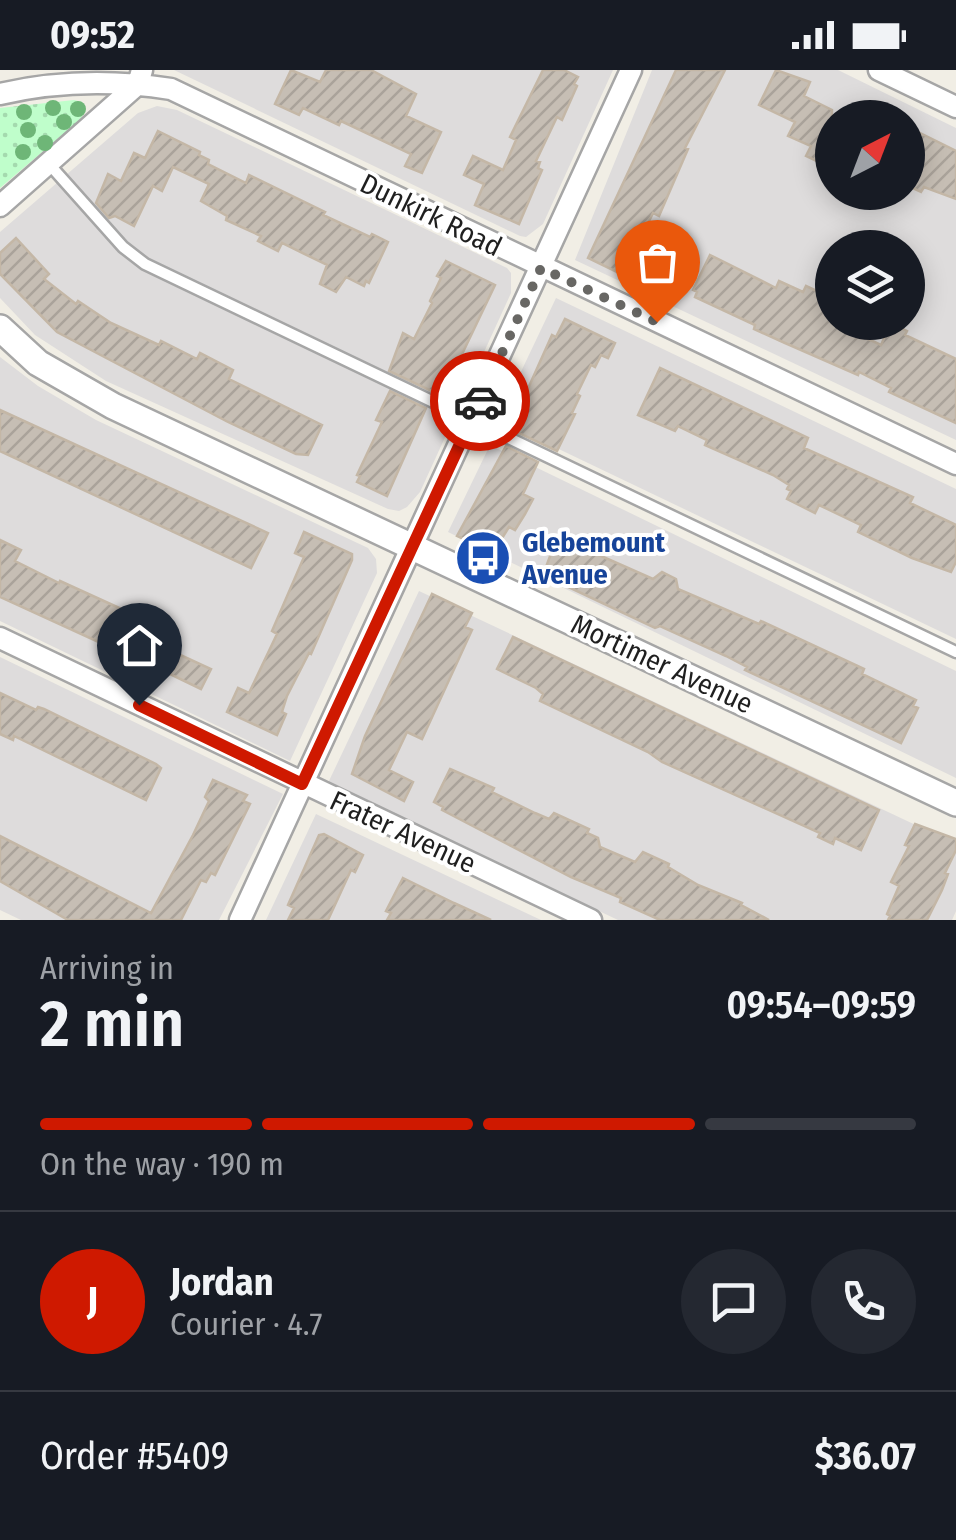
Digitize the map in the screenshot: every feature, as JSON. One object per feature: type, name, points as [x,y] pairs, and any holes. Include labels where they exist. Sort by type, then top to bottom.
[{"type":"street","points":[[240,920],[631,70]]},
{"type":"street","points":[[879,70],[956,108]]},
{"type":"street","points":[[0,206],[140,77]]},
{"type":"street","name":"Dunkirk Road","points":[[0,94],[140,77],[171,88],[956,464]]},
{"type":"street","name":"Mortimer Avenue","points":[[0,328],[38,363],[113,406],[956,804]]},
{"type":"street","name":"Frater Avenue","points":[[0,638],[590,920]]},
{"type":"lane","points":[[49,164],[122,247],[145,264],[956,652]]},
{"type":"shaded area","points":[[174,70],[613,70],[543,224],[526,237]]},
{"type":"shaded area","points":[[652,70],[838,70],[899,100],[815,100],[815,210],[925,210],[925,113],[956,128],[956,440],[575,260]]},
{"type":"shaded area","points":[[157,106],[177,110],[511,273],[511,293],[420,492],[407,507],[399,511],[388,509],[106,381],[35,335],[0,298],[0,232],[138,113]]},
{"type":"shaded area","points":[[556,298],[956,489],[956,639],[498,420]]},
{"type":"shaded area","points":[[0,357],[38,386],[96,420],[368,548],[376,559],[377,573],[290,761],[0,621]]},
{"type":"shaded area","points":[[490,445],[956,671],[956,778],[448,532]]},
{"type":"shaded area","points":[[419,591],[956,844],[956,911],[952,920],[618,920],[328,783]]},
{"type":"shaded area","points":[[0,657],[283,794],[219,920],[21,920],[0,910]]},
{"type":"shaded area","points":[[316,814],[541,920],[266,920]]},
{"type":"green space","points":[[74,100],[85,107],[81,119],[0,188],[0,108]]},
{"type":"building","points":[[291,70],[320,82],[326,70],[371,70],[416,94],[406,116],[441,132],[422,173],[405,166],[411,154],[341,121],[339,125],[303,108],[299,115],[275,104]]},
{"type":"building","points":[[543,70],[564,70],[578,77],[574,84],[577,86],[562,120],[557,117],[536,161],[542,170],[519,224],[475,205],[484,184],[464,175],[473,156],[503,170],[516,140],[510,137]]},
{"type":"building","points":[[676,70],[725,70],[685,148],[688,149],[659,216],[653,213],[638,244],[645,247],[631,276],[588,258]]},
{"type":"building","points":[[776,70],[810,82],[804,96],[815,102],[815,160],[806,156],[811,146],[788,136],[795,122],[759,105]]},
{"type":"building","points":[[158,131],[200,152],[209,160],[208,164],[246,183],[249,175],[325,212],[323,215],[388,242],[369,283],[366,281],[364,286],[346,277],[336,292],[320,284],[327,265],[282,243],[278,251],[258,241],[261,236],[226,220],[227,216],[201,201],[209,184],[173,167],[162,191],[153,186],[134,226],[115,216],[109,218],[96,203],[108,174],[121,181],[134,153],[145,158]]},
{"type":"building","points":[[925,136],[956,151],[956,199],[925,187]]},
{"type":"building","points":[[16,238],[49,274],[44,279],[76,304],[78,301],[111,323],[159,345],[161,341],[197,359],[200,353],[233,370],[229,379],[322,425],[308,455],[296,454],[228,422],[57,332],[0,274],[0,253]]},
{"type":"building","points":[[710,255],[776,288],[779,281],[803,292],[806,286],[815,290],[815,340],[870,340],[881,345],[883,340],[916,340],[956,359],[956,423],[889,392],[891,388],[859,372],[858,375],[754,329],[755,325],[695,297],[697,292],[693,290]]},
{"type":"building","points":[[446,261],[495,285],[442,396],[389,371],[403,333],[414,339]]},
{"type":"building","points":[[565,319],[615,343],[608,358],[601,355],[595,367],[591,365],[577,394],[580,396],[572,413],[575,414],[557,451],[510,429],[552,335],[556,337]]},
{"type":"building","points":[[660,368],[808,438],[804,448],[913,497],[910,503],[956,525],[956,562],[951,572],[858,532],[861,525],[819,505],[815,513],[787,499],[789,485],[705,445],[707,440],[678,426],[675,431],[638,415]]},
{"type":"building","points":[[390,391],[426,408],[387,496],[357,482],[357,475],[382,422],[376,420]]},
{"type":"building","points":[[0,410],[268,533],[251,568],[0,451]]},
{"type":"building","points":[[506,446],[538,462],[523,494],[533,499],[515,530],[509,527],[493,553],[457,536]]},
{"type":"building","points":[[304,532],[352,554],[352,560],[311,654],[287,696],[282,712],[286,714],[277,735],[227,712],[238,688],[249,693],[277,634],[272,631],[304,557],[295,553]]},
{"type":"building","points":[[0,540],[21,550],[15,561],[59,583],[139,617],[143,607],[167,619],[149,656],[118,641],[114,649],[0,597]]},
{"type":"building","points":[[556,540],[565,540],[653,579],[662,572],[676,579],[678,589],[759,624],[761,621],[864,669],[862,674],[916,700],[913,706],[918,708],[901,743],[745,670],[747,667],[726,656],[660,626],[655,628],[543,575]]},
{"type":"building","points":[[432,594],[472,613],[465,627],[472,630],[422,739],[407,732],[389,770],[413,782],[404,801],[352,774],[365,736]]},
{"type":"building","points":[[513,637],[879,810],[861,850],[835,838],[833,844],[818,837],[820,833],[662,762],[540,701],[543,694],[536,688],[497,669]]},
{"type":"building","points":[[163,647],[211,669],[201,689],[153,666]]},
{"type":"building","points":[[0,693],[36,710],[44,709],[156,764],[161,768],[146,800],[14,736],[13,740],[0,734]]},
{"type":"building","points":[[450,769],[494,788],[492,792],[535,813],[549,819],[554,813],[589,829],[587,833],[598,838],[600,847],[635,862],[643,852],[669,864],[668,867],[698,885],[742,903],[769,920],[660,920],[620,902],[621,898],[571,877],[442,810],[434,802]]},
{"type":"building","points":[[213,780],[247,795],[243,801],[250,804],[215,875],[211,873],[206,882],[201,880],[181,920],[68,920],[0,881],[0,836],[151,913],[209,801],[205,797]]},
{"type":"building","points":[[915,824],[956,839],[956,850],[927,920],[888,920],[899,886],[891,882]]},
{"type":"building","points":[[319,835],[363,855],[355,872],[351,870],[328,920],[288,920],[294,908],[288,905]]},
{"type":"building","points":[[403,878],[491,920],[387,920],[391,913],[386,911]]},
{"type":"way so far","points":[[480,401],[541,268],[657,322]]},
{"type":"place","name":"Glebemount Avenue","points":[[483,558]]},
{"type":"route","points":[[139,705],[302,784],[480,401]]}]
